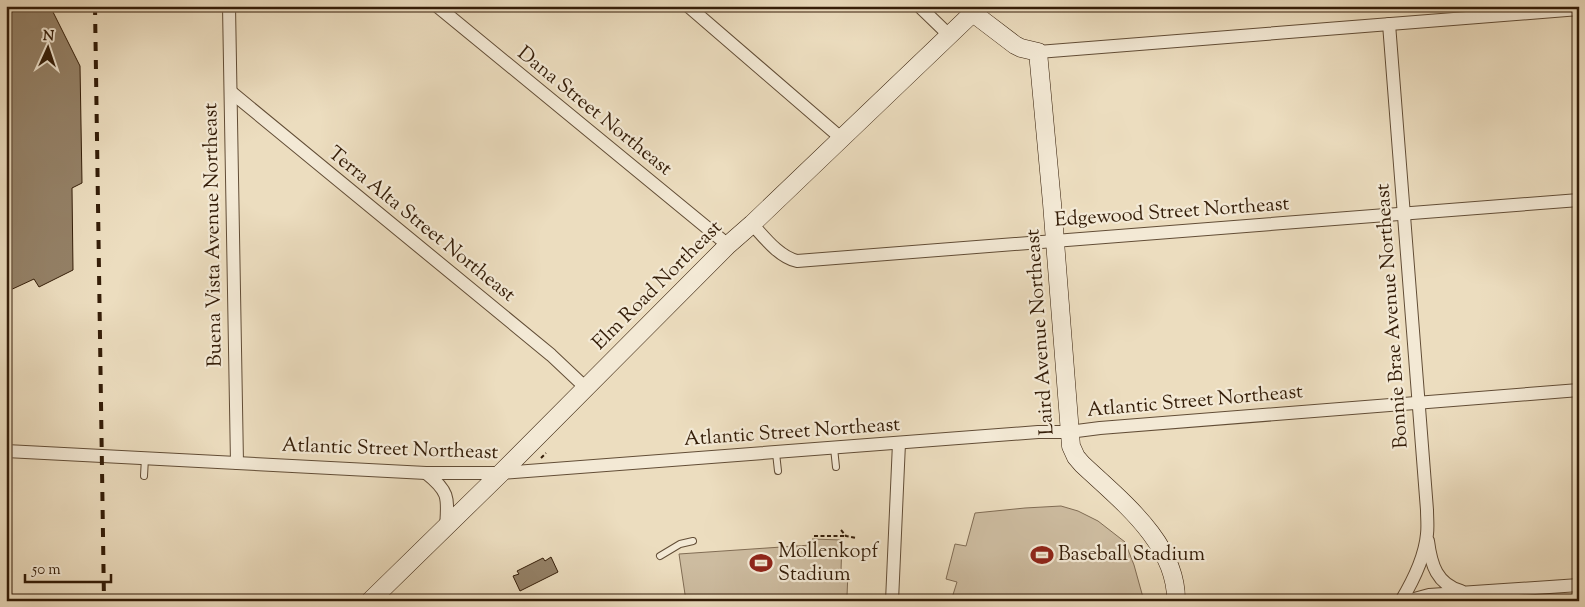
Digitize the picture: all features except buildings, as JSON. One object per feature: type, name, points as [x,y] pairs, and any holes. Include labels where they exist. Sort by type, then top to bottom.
[{"type":"main road","name":"Elm Road Northeast","points":[[370,601],[728,245],[976,10]]},
{"type":"main road","points":[[976,10],[1015,45],[1038,52]]},
{"type":"main road","name":"Laird Avenue Northeast","points":[[1038,52],[1071,446],[1076,456],[1128,507],[1162,549],[1174,576],[1176,601]]},
{"type":"street","name":"Buena Vista Avenue Northeast","points":[[229,6],[236,463]]},
{"type":"street","name":"Dana Street Northeast","points":[[437,6],[728,245]]},
{"type":"street","points":[[688,6],[841,138]]},
{"type":"street","points":[[919,6],[948,35]]},
{"type":"street","points":[[1038,52],[1579,9]]},
{"type":"street","name":"Bonnie Brae Avenue Northeast","points":[[1390,24],[1427,510],[1427,534],[1422,558],[1411,584],[1401,601]]},
{"type":"street","name":"Terra Alta Street Northeast","points":[[231,92],[551,355],[586,388]]},
{"type":"street","name":"Edgewood Street Northeast","points":[[752,224],[790,259],[797,260],[1579,200]]},
{"type":"street","name":"Atlantic Street Northeast","points":[[6,451],[426,473],[500,473],[1038,432],[1069,432],[1579,390]]},
{"type":"street","points":[[892,601],[899,443]]},
{"type":"street","points":[[426,473],[437,481],[445,491],[448,502],[446,527]]},
{"type":"street","points":[[1427,534],[1434,570],[1442,581],[1452,588],[1464,592]]},
{"type":"street","points":[[1407,601],[1429,595],[1464,592],[1544,594],[1579,585]]},
{"type":"lane","points":[[834,448],[836,466]]},
{"type":"lane","points":[[776,453],[778,471]]},
{"type":"lane","points":[[144,476],[145,458]]},
{"type":"lane","points":[[660,556],[680,544],[693,541]]},
{"type":"path","points":[[542,458],[546,453]]},
{"type":"path","points":[[841,530],[846,536]]},
{"type":"path","points":[[814,536],[846,536],[856,538]]},
{"type":"shaded area","name":"Baseball Stadium","points":[[1061,506],[1078,511],[1098,521],[1125,542],[1134,565],[1144,601],[951,601],[957,582],[946,579],[955,544],[966,546],[975,513]]},
{"type":"shaded area","name":"Mollenkopf Stadium","points":[[812,539],[842,540],[841,571],[848,572],[847,596],[859,597],[865,601],[686,601],[679,554],[811,545]]},
{"type":"railway","points":[[95,6],[104,601]]},
{"type":"place","name":"Baseball Stadium","points":[[1042,555]]},
{"type":"place","name":"Mollenkopf Stadium","points":[[761,563]]}]
